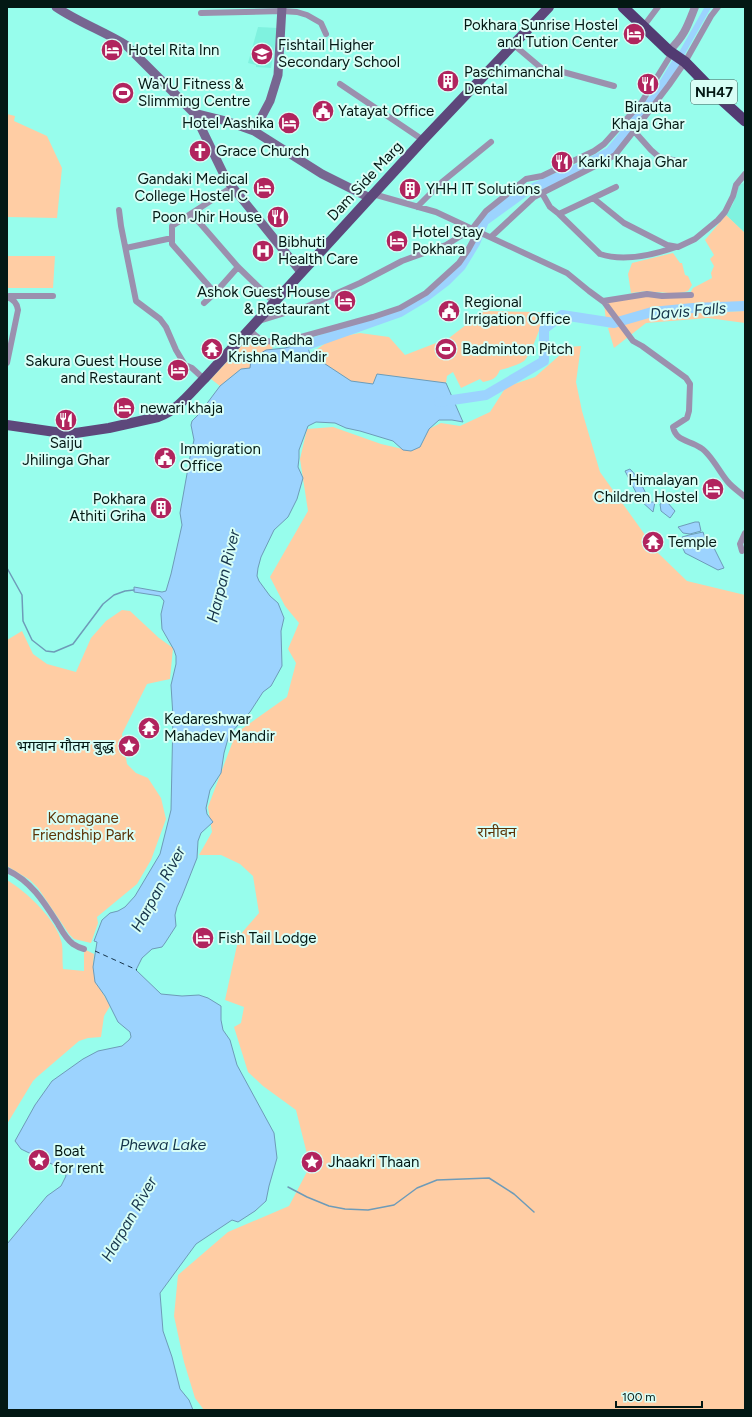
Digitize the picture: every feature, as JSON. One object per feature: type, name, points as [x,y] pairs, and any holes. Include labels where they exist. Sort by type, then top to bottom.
[{"type":"highway","name":"NH47","points":[[623,7],[671,53],[685,62],[745,121]]},
{"type":"main road","points":[[56,7],[80,22],[116,38],[126,45],[194,113],[222,171],[232,187],[301,272]]},
{"type":"main road","name":"Dam Side Marg","points":[[7,425],[69,434],[109,428],[158,417],[165,415],[176,407],[204,379],[423,140],[549,7]]},
{"type":"main road","points":[[254,132],[270,101],[278,75],[282,9]]},
{"type":"main road","points":[[194,113],[226,121],[254,132],[322,174],[372,196]]},
{"type":"street","points":[[643,27],[658,7]]},
{"type":"street","points":[[474,229],[474,239],[459,263],[426,293],[400,308],[283,342],[269,342],[257,339],[252,325],[308,306],[360,283],[402,261],[446,245],[474,229],[486,211],[526,179],[542,176],[594,151],[604,144],[641,103],[686,31],[695,7]]},
{"type":"street","points":[[491,237],[534,197],[614,155],[634,131],[685,62],[711,16],[718,7]]},
{"type":"street","points":[[201,13],[282,9],[306,15],[321,23],[326,34]]},
{"type":"street","points":[[514,45],[546,72],[562,72],[614,86]]},
{"type":"street","points":[[340,84],[423,140]]},
{"type":"street","points":[[634,131],[659,157],[677,161]]},
{"type":"street","points":[[417,207],[442,182],[491,142]]},
{"type":"street","points":[[542,192],[550,207],[600,254],[614,257],[648,255],[678,247],[695,239],[718,220],[725,212],[733,196],[736,185],[745,174]]},
{"type":"street","points":[[215,293],[172,244],[172,226],[232,187]]},
{"type":"street","points":[[559,214],[616,187]]},
{"type":"street","points":[[372,196],[436,212],[474,229],[567,273],[604,301],[633,341],[686,378],[690,384],[689,411],[687,418],[673,427],[674,433],[681,440],[691,442],[703,449],[728,482],[745,497]]},
{"type":"street","points":[[593,198],[624,223],[668,245],[678,247]]},
{"type":"street","points":[[120,210],[121,226],[136,301],[160,319],[166,327],[176,350],[185,365],[192,368],[204,379]]},
{"type":"street","points":[[192,214],[238,267],[274,302]]},
{"type":"street","points":[[126,248],[172,238]]},
{"type":"street","points":[[204,303],[238,267]]},
{"type":"street","points":[[604,301],[646,294],[662,296],[691,295]]},
{"type":"street","points":[[7,296],[53,296]]},
{"type":"street","points":[[7,296],[17,304],[18,310],[7,363]]},
{"type":"street","points":[[742,551],[740,544],[745,533]]},
{"type":"street","points":[[7,870],[25,881],[36,892],[46,905],[66,938],[72,944],[84,949]]},
{"type":"shaded area","name":"Fishtail Higher Secondary School","points":[[258,27],[278,28],[271,68],[256,67],[256,65],[248,63]]},
{"type":"shaded area","points":[[744,183],[745,233],[726,215],[733,204],[739,185]]},
{"type":"green space","points":[[7,114],[15,116],[14,121],[47,136],[62,168],[57,218],[7,217]]},
{"type":"green space","points":[[726,215],[745,233],[745,301],[657,310],[614,322],[606,321],[604,303],[646,296],[688,297],[693,288],[712,278],[711,273],[714,266],[710,259],[714,255],[705,240]]},
{"type":"green space","points":[[673,253],[680,263],[682,263],[685,275],[688,276],[692,285],[688,291],[675,293],[631,293],[628,274],[632,263]]},
{"type":"green space","points":[[7,256],[55,256],[53,288],[7,288]]},
{"type":"green space","points":[[695,310],[717,312],[745,311],[745,323],[708,318],[646,323],[614,348],[608,328],[651,313]]},
{"type":"green space","points":[[484,311],[539,312],[544,318],[527,358],[524,361],[500,370],[491,380],[483,382],[480,379],[461,388],[453,372],[447,376],[446,383],[377,374],[373,384],[351,381],[310,354],[333,338],[360,333],[389,337],[405,355],[449,338]]},
{"type":"green space","points":[[248,339],[273,344],[272,350],[266,350],[250,368],[241,369],[220,386],[211,379]]},
{"type":"green space","name":"रानीवन","points":[[581,346],[576,382],[582,411],[600,472],[658,553],[687,581],[745,595],[745,1410],[204,1410],[195,1398],[184,1362],[174,1316],[178,1275],[228,1232],[289,1206],[310,1166],[296,1110],[263,1086],[248,1072],[234,1027],[241,1023],[244,1007],[225,1000],[239,936],[259,913],[253,876],[240,864],[221,855],[199,855],[212,832],[208,807],[236,733],[287,697],[296,663],[288,649],[299,623],[285,606],[270,577],[308,511],[300,459],[307,429],[333,427],[381,444],[411,451],[420,447],[429,429],[441,423],[460,426],[490,412],[506,387],[535,377],[569,347]]},
{"type":"green space","name":"Komagane Friendship Park","points":[[122,610],[130,611],[159,638],[173,648],[170,679],[147,684],[122,734],[127,764],[136,773],[148,778],[161,798],[166,819],[151,860],[137,884],[97,917],[98,923],[91,943],[74,939],[69,934],[38,888],[30,880],[7,866],[7,640],[22,631],[33,654],[47,664],[76,672],[91,638],[106,621]]},
{"type":"green space","points":[[7,880],[32,899],[48,916],[59,935],[62,944],[63,969],[84,971],[84,949],[94,954],[93,963],[96,982],[110,1006],[104,1016],[101,1037],[88,1038],[79,1041],[37,1077],[33,1081],[7,1124]]},
{"type":"water","name":"Phewa Lake","points":[[306,342],[310,354],[351,381],[373,384],[377,374],[446,383],[463,422],[439,420],[429,429],[420,447],[411,451],[403,450],[393,441],[346,428],[335,423],[316,422],[308,426],[299,450],[298,467],[303,478],[297,499],[288,517],[274,530],[261,557],[257,576],[270,596],[278,603],[284,618],[281,631],[282,666],[271,686],[263,692],[250,712],[229,735],[221,773],[210,790],[206,808],[207,814],[213,822],[201,833],[198,841],[197,858],[177,907],[175,915],[176,926],[162,947],[152,949],[142,958],[136,970],[161,994],[182,996],[199,995],[208,998],[221,1006],[223,1030],[230,1040],[237,1065],[274,1133],[277,1158],[266,1201],[255,1211],[238,1222],[232,1220],[196,1244],[160,1293],[163,1331],[172,1357],[180,1389],[189,1400],[193,1410],[7,1410],[7,1244],[47,1196],[61,1186],[66,1176],[65,1172],[60,1168],[21,1149],[15,1141],[35,1105],[52,1081],[83,1059],[98,1051],[122,1046],[131,1037],[130,1032],[118,1022],[105,996],[95,982],[93,967],[97,942],[94,941],[102,920],[110,913],[125,907],[135,896],[160,854],[171,810],[173,717],[171,685],[176,664],[176,656],[162,629],[161,614],[164,601],[160,596],[134,592],[134,587],[162,592],[166,591],[182,525],[180,513],[194,440],[191,425],[192,421],[220,386],[241,369],[250,368],[251,359],[266,350],[285,348]]},
{"type":"water","points":[[630,469],[639,481],[650,502],[655,502],[653,512],[640,500],[625,471]]},
{"type":"water","points":[[667,502],[675,511],[670,518],[661,511],[660,504]]},
{"type":"water","points":[[699,522],[701,531],[690,534],[683,533],[678,527]]},
{"type":"water","points":[[703,532],[706,541],[714,548],[724,568],[718,570],[685,553],[681,544],[682,537]]},
{"type":"waterway","points":[[682,53],[708,7]]},
{"type":"waterway","points":[[307,345],[400,312],[425,297],[446,281],[461,266],[475,243],[484,221],[524,192],[584,166],[610,152],[657,95],[677,62]]},
{"type":"waterway","name":"Davis Falls","points":[[439,402],[486,395],[544,361],[544,329],[562,315],[614,323],[652,312],[693,308],[745,306]]},
{"type":"waterway","points":[[7,568],[22,595],[23,621],[32,640],[46,651],[54,652],[73,644],[103,604],[114,595],[125,591],[134,590]]},
{"type":"waterway","points":[[288,1187],[329,1206],[345,1209],[368,1210],[394,1205],[417,1188],[437,1180],[489,1178],[514,1194],[534,1212]]},
{"type":"ferry route","points":[[95,951],[137,970]]},
{"type":"place","name":"Pokhara Sunrise Hostel and Tution Center","points":[[634,34]]},
{"type":"place","name":"Hotel Rita Inn","points":[[112,50]]},
{"type":"place","name":"Fishtail Higher Secondary School","points":[[262,54]]},
{"type":"place","name":"Paschimanchal Dental","points":[[448,81]]},
{"type":"place","name":"Birauta Khaja Ghar","points":[[648,84]]},
{"type":"place","name":"WaYU Fitness & Slimming Centre","points":[[123,93]]},
{"type":"place","name":"Yatayat Office","points":[[323,111]]},
{"type":"place","name":"Hotel Aashika","points":[[289,123]]},
{"type":"place","name":"Grace Church","points":[[200,151]]},
{"type":"place","name":"Karki Khaja Ghar","points":[[562,162]]},
{"type":"place","name":"Gandaki Medical College Hostel C","points":[[264,188]]},
{"type":"place","name":"YHH IT Solutions","points":[[410,189]]},
{"type":"place","name":"Poon Jhir House","points":[[278,217]]},
{"type":"place","name":"Hotel Stay Pokhara","points":[[397,241]]},
{"type":"place","name":"Bibhuti Health Care","points":[[263,251]]},
{"type":"place","name":"Ashok Guest House & Restaurant","points":[[345,301]]},
{"type":"place","name":"Regional Irrigation Office","points":[[449,311]]},
{"type":"place","name":"Shree Radha Krishna Mandir","points":[[212,349]]},
{"type":"place","name":"Badminton Pitch","points":[[446,349]]},
{"type":"place","name":"Sakura Guest House and Restaurant","points":[[178,370]]},
{"type":"place","name":"newari khaja","points":[[124,408]]},
{"type":"place","name":"Saiju Jhilinga Ghar","points":[[66,420]]},
{"type":"place","name":"Immigration Office","points":[[165,458]]},
{"type":"place","name":"Himalayan Children Hostel","points":[[713,489]]},
{"type":"place","name":"Pokhara Athiti Griha","points":[[161,508]]},
{"type":"place","name":"Temple","points":[[653,542]]},
{"type":"place","name":"Kedareshwar Mahadev Mandir","points":[[149,728]]},
{"type":"place","name":"भगवान गौतम बुद्ध","points":[[129,746]]},
{"type":"place","name":"Fish Tail Lodge","points":[[203,938]]},
{"type":"place","name":"Boat for rent","points":[[39,1160]]},
{"type":"place","name":"Jhaakri Thaan","points":[[312,1162]]},
{"type":"water label","name":"Harpan River","points":[[223,576]]},
{"type":"water label","name":"Harpan River","points":[[158,889]]},
{"type":"water label","name":"Harpan River","points":[[129,1219]]}]
